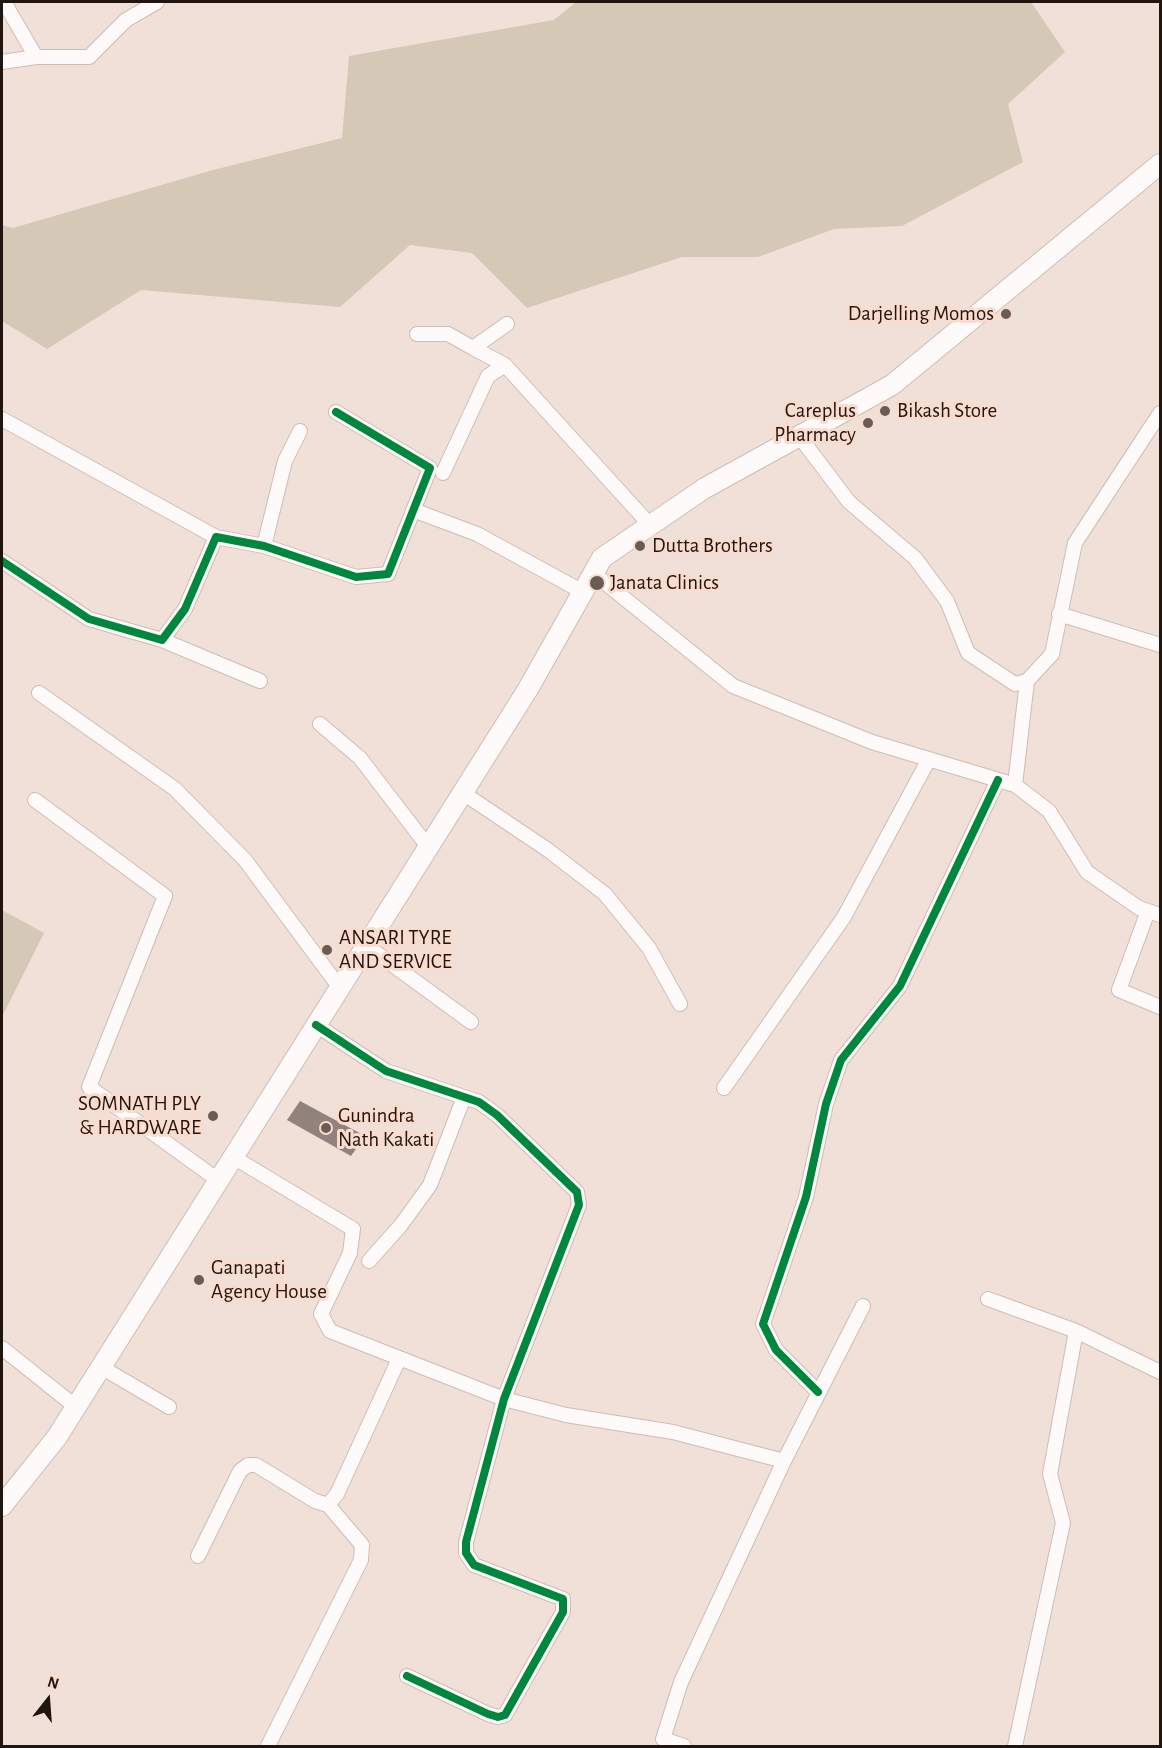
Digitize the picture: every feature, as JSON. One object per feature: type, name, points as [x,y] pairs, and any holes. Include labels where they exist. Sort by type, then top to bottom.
[{"type":"main road","points":[[2,1506],[57,1437],[76,1407],[528,689],[602,558],[705,488],[892,386],[1161,165]]},
{"type":"street","points":[[4,2],[36,57]]},
{"type":"street","points":[[2,62],[36,57],[89,57],[126,20],[157,2]]},
{"type":"street","points":[[473,348],[507,324]]},
{"type":"street","points":[[417,334],[448,334],[506,365],[650,525]]},
{"type":"street","points":[[443,473],[488,376],[506,365]]},
{"type":"street","points":[[2,419],[216,537],[264,546],[356,577],[388,574],[430,468],[336,412]]},
{"type":"street","points":[[799,436],[849,502],[915,558],[947,601],[968,653],[1015,684],[1027,681],[1052,654],[1075,543],[1161,413]]},
{"type":"street","points":[[264,546],[285,461],[300,431]]},
{"type":"street","points":[[413,510],[477,534],[583,592]]},
{"type":"street","points":[[162,640],[185,609],[216,537]]},
{"type":"street","points":[[2,561],[89,619],[162,640],[260,681]]},
{"type":"street","points":[[593,573],[733,686],[872,742],[1015,785],[1049,811],[1087,872],[1154,913],[1119,990],[1161,1007]]},
{"type":"street","points":[[1059,614],[1161,645]]},
{"type":"street","points":[[1015,785],[1027,681]]},
{"type":"street","points":[[39,693],[174,789],[245,860],[340,988]]},
{"type":"street","points":[[320,724],[360,758],[429,848]]},
{"type":"street","points":[[724,1088],[844,917],[929,759]]},
{"type":"street","points":[[818,1392],[776,1350],[763,1324],[806,1197],[826,1104],[841,1060],[900,986],[998,780]]},
{"type":"street","points":[[463,793],[548,850],[605,894],[649,948],[680,1004]]},
{"type":"street","points":[[35,800],[165,896],[89,1087],[218,1180]]},
{"type":"street","points":[[367,946],[471,1022]]},
{"type":"street","points":[[316,1026],[387,1071],[478,1102],[497,1115],[577,1192],[579,1205],[504,1400],[466,1542],[466,1553],[474,1565],[563,1599],[563,1612],[505,1715],[498,1717],[488,1714],[407,1676]]},
{"type":"street","points":[[369,1261],[401,1225],[430,1185],[464,1097]]},
{"type":"street","points":[[233,1157],[353,1229],[350,1252],[321,1314],[330,1331],[504,1400],[566,1415],[673,1432],[784,1461]]},
{"type":"street","points":[[988,1299],[1076,1331],[1161,1372]]},
{"type":"street","points":[[684,1746],[663,1740],[681,1682],[784,1461],[863,1306]]},
{"type":"street","points":[[1015,1746],[1063,1523],[1050,1474],[1076,1331]]},
{"type":"street","points":[[2,1348],[76,1407]]},
{"type":"street","points":[[328,1505],[337,1494],[399,1359]]},
{"type":"street","points":[[101,1367],[169,1407]]},
{"type":"street","points":[[198,1556],[240,1471],[248,1465],[256,1465],[315,1501],[328,1505],[362,1545],[361,1560],[268,1746]]},
{"type":"shaded area","points":[[576,2],[1031,2],[1065,52],[1008,104],[1023,162],[902,226],[834,229],[758,257],[682,257],[527,308],[472,253],[410,245],[340,307],[141,290],[47,349],[2,321],[2,225],[13,228],[213,170],[342,138],[349,56],[554,20]]},
{"type":"shaded area","points":[[2,910],[44,933],[2,1017]]},
{"type":"building","name":"Gunindra Nath Kakati","points":[[300,1101],[365,1136],[351,1156],[287,1120]]},
{"type":"cycle path","points":[[2,561],[89,619],[162,640],[185,609],[216,537],[264,546],[356,577],[388,574],[430,468],[336,412]]},
{"type":"cycle path","points":[[818,1392],[776,1350],[763,1324],[806,1197],[826,1104],[841,1060],[900,986],[998,780]]},
{"type":"cycle path","points":[[316,1025],[386,1071],[479,1102],[497,1115],[577,1192],[579,1205],[504,1399],[466,1542],[466,1553],[474,1565],[563,1599],[563,1612],[505,1715],[498,1717],[488,1714],[407,1676]]},
{"type":"place","name":"Darjelling Momos","points":[[1006,314]]},
{"type":"place","name":"Bikash Store","points":[[885,411]]},
{"type":"place","name":"Careplus Pharmacy","points":[[868,423]]},
{"type":"place","name":"Dutta Brothers","points":[[640,546]]},
{"type":"place","name":"Janata Clinics","points":[[597,583]]},
{"type":"place","name":"ANSARI TYRE AND SERVICE","points":[[327,950]]},
{"type":"place","name":"SOMNATH PLY & HARDWARE","points":[[213,1116]]},
{"type":"place","name":"Gunindra Nath Kakati","points":[[326,1128]]},
{"type":"place","name":"Ganapati Agency House","points":[[199,1280]]}]
